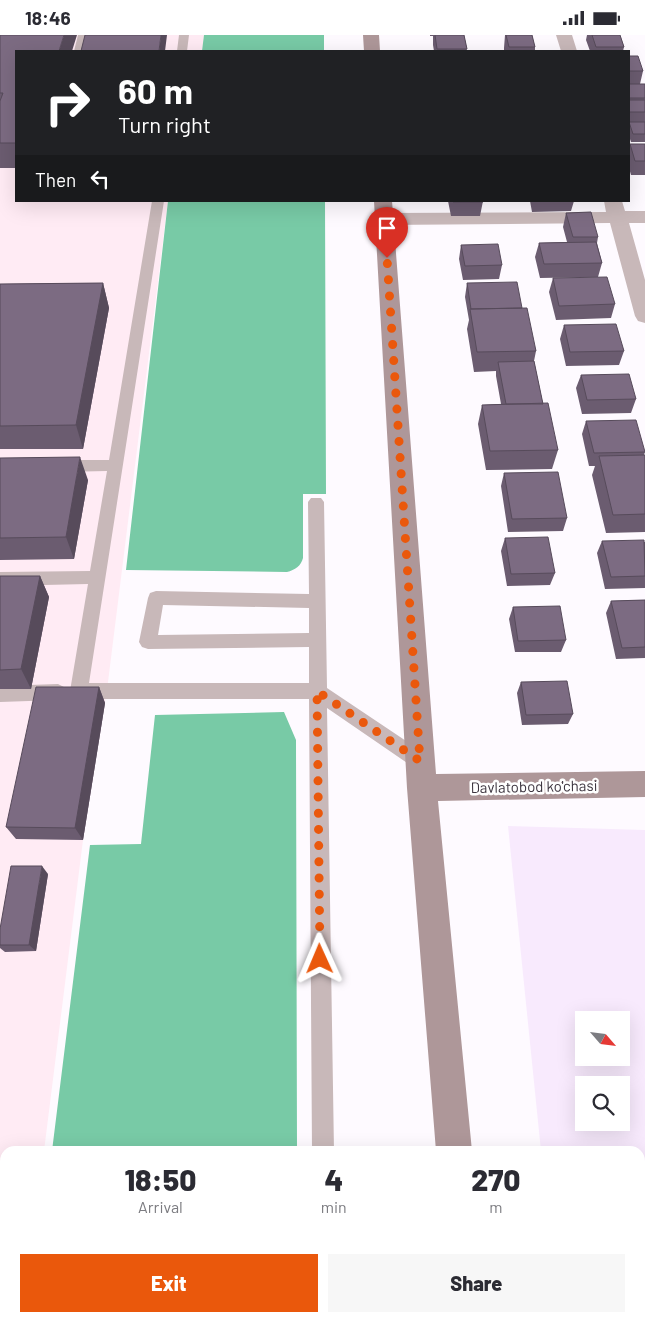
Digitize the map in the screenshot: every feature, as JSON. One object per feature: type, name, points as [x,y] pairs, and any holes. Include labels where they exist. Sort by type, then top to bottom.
[{"type":"street","points":[[371,35],[372,50]]},
{"type":"street","points":[[564,35],[569,50]]},
{"type":"street","points":[[616,209],[645,316]]},
{"type":"street","points":[[454,1146],[421,775],[384,210],[616,209],[645,217]]},
{"type":"street","name":"Davlatobod ko'chasi","points":[[421,775],[645,784]]},
{"type":"lane","points":[[79,50],[84,35]]},
{"type":"lane","points":[[182,50],[184,35]]},
{"type":"lane","points":[[79,691],[158,202]]},
{"type":"lane","points":[[48,467],[116,465]]},
{"type":"lane","points":[[316,501],[322,1146]]},
{"type":"lane","points":[[0,579],[97,577]]},
{"type":"lane","points":[[316,601],[156,598],[148,642],[316,640]]},
{"type":"lane","points":[[0,694],[79,691],[317,691],[421,775]]},
{"type":"shaded area","points":[[0,35],[204,35],[202,50],[15,50],[15,202],[168,202],[107,690],[83,840],[45,1146],[0,1146]]},
{"type":"shaded area","points":[[508,826],[645,830],[645,1146],[540,1146]]},
{"type":"green space","points":[[204,35],[324,35],[324,50],[202,50]]},
{"type":"green space","points":[[168,202],[325,202],[326,494],[303,494],[302,561],[295,569],[287,572],[126,570]]},
{"type":"green space","points":[[284,712],[296,740],[297,1146],[53,1146],[90,845],[141,844],[155,715]]},
{"type":"building","points":[[0,35],[64,35],[59,50],[15,50],[15,143],[0,143],[0,101],[3,93],[0,93]]},
{"type":"building","points":[[85,35],[161,35],[159,50],[81,50]]},
{"type":"building","points":[[435,35],[464,35],[467,49],[437,49]]},
{"type":"building","points":[[506,35],[532,35],[535,47],[509,47]]},
{"type":"building","points":[[592,35],[620,35],[624,47],[596,47]]},
{"type":"building","points":[[630,56],[638,56],[643,71],[630,71]]},
{"type":"building","points":[[630,84],[645,84],[645,98],[630,98]]},
{"type":"building","points":[[630,100],[645,100],[645,112],[630,112]]},
{"type":"building","points":[[630,122],[645,122],[645,134],[633,134]]},
{"type":"building","points":[[630,144],[645,144],[645,161],[635,161]]},
{"type":"building","points":[[591,212],[598,237],[573,237],[566,213]]},
{"type":"building","points":[[596,242],[602,263],[544,264],[539,243]]},
{"type":"building","points":[[498,244],[502,265],[465,266],[461,245]]},
{"type":"building","points":[[607,277],[615,304],[559,306],[553,278]]},
{"type":"building","points":[[517,282],[522,308],[471,309],[467,283]]},
{"type":"building","points":[[103,283],[76,425],[0,426],[0,284]]},
{"type":"building","points":[[527,308],[536,351],[477,352],[470,309]]},
{"type":"building","points":[[616,324],[624,351],[570,352],[564,325]]},
{"type":"building","points":[[534,361],[543,404],[506,404],[498,362]]},
{"type":"building","points":[[629,374],[636,399],[587,400],[581,375]]},
{"type":"building","points":[[548,403],[558,450],[490,451],[482,405]]},
{"type":"building","points":[[636,420],[645,452],[594,453],[586,421]]},
{"type":"building","points":[[645,455],[645,514],[613,515],[599,456]]},
{"type":"building","points":[[80,457],[66,537],[0,538],[0,458]]},
{"type":"building","points":[[558,472],[567,518],[512,519],[504,473]]},
{"type":"building","points":[[548,537],[555,573],[511,574],[505,538]]},
{"type":"building","points":[[644,540],[645,576],[611,577],[602,541]]},
{"type":"building","points":[[0,576],[40,576],[21,669],[0,670]]},
{"type":"building","points":[[645,600],[645,647],[622,648],[611,601]]},
{"type":"building","points":[[560,606],[566,640],[518,641],[513,607]]},
{"type":"building","points":[[567,681],[573,714],[526,715],[521,682]]},
{"type":"building","points":[[36,687],[99,687],[75,828],[6,827]]},
{"type":"building","points":[[11,866],[42,866],[29,945],[0,945],[0,929]]},
{"type":"route","points":[[320,959],[317,691],[420,761],[387,258]]}]
